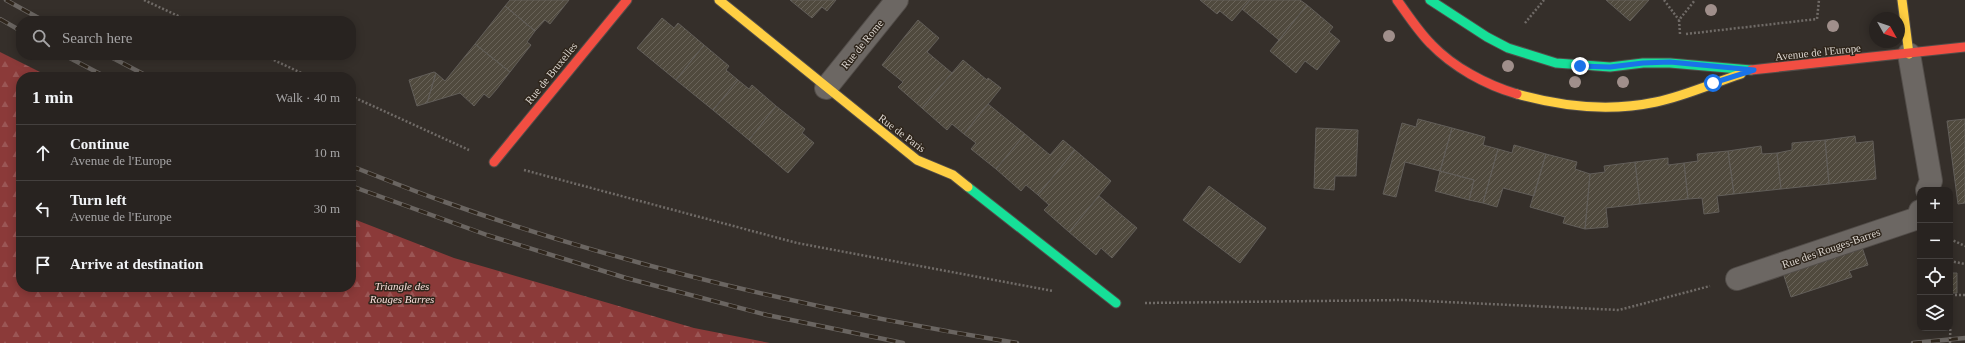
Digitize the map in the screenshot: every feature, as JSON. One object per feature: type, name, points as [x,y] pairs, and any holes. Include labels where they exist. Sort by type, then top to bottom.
[{"type":"street","name":"Rue de Bruxelles","points":[[494,162],[627,0]]},
{"type":"street","name":"Rue de Paris","points":[[719,0],[917,160],[953,175],[1116,303]]},
{"type":"street","name":"Rue de Rome","points":[[826,88],[897,0]]},
{"type":"street","name":"Avenue de l'Europe","points":[[1397,0],[1421,34],[1456,64],[1477,77],[1504,89],[1532,98],[1596,108],[1628,106],[1657,102],[1754,70]]},
{"type":"street","name":"Avenue de l'Europe","points":[[1430,0],[1487,37],[1508,48],[1556,63],[1580,66],[1610,67],[1643,63],[1681,64],[1754,70],[1965,47]]},
{"type":"street","points":[[1902,0],[1909,54],[1931,181],[1929,187]]},
{"type":"street","name":"Rue des Rouges-Barres","points":[[1737,279],[1917,218]]},
{"type":"path","points":[[144,0],[178,16]]},
{"type":"path","points":[[1664,0],[1679,20],[1681,64]]},
{"type":"path","points":[[1679,20],[1694,0]]},
{"type":"path","points":[[1680,35],[1817,19],[1820,0]]},
{"type":"path","points":[[274,60],[299,72]]},
{"type":"path","points":[[1953,241],[1965,246]]},
{"type":"path","points":[[1953,262],[1965,264]]},
{"type":"path","points":[[1953,294],[1965,295]]},
{"type":"path","points":[[1950,343],[1951,295]]},
{"type":"green space","name":"Triangle des Rouges Barres","points":[[0,52],[40,72],[16,72],[16,292],[356,292],[356,220],[454,258],[694,328],[770,343],[0,343]]},
{"type":"building","points":[[510,0],[569,0],[550,24],[545,20],[535,31],[505,6]]},
{"type":"building","points":[[790,0],[836,0],[827,11],[822,7],[812,18]]},
{"type":"building","points":[[1200,0],[1250,0],[1232,21],[1220,11],[1217,14]]},
{"type":"building","points":[[1250,0],[1300,0],[1307,5],[1279,40],[1242,9]]},
{"type":"building","points":[[1606,0],[1649,0],[1630,21]]},
{"type":"building","points":[[1307,5],[1333,27],[1329,32],[1340,41],[1317,70],[1305,61],[1296,73],[1270,51]]},
{"type":"building","points":[[505,6],[535,31],[527,42],[531,45],[510,72],[475,44]]},
{"type":"building","points":[[662,18],[674,28],[678,23],[704,45],[676,80],[637,48]]},
{"type":"building","points":[[918,20],[939,38],[927,52],[952,73],[922,108],[898,87],[903,82],[882,65]]},
{"type":"building","points":[[475,44],[510,72],[496,90],[489,98],[484,94],[474,106],[460,93],[427,103],[436,73],[445,81]]},
{"type":"building","points":[[704,45],[729,66],[726,70],[738,80],[713,110],[676,80]]},
{"type":"building","points":[[963,60],[987,80],[988,78],[1001,88],[964,134],[952,124],[947,130],[922,108]]},
{"type":"building","points":[[434,72],[436,73],[427,103],[417,106],[409,80]]},
{"type":"building","points":[[738,80],[749,89],[752,85],[776,106],[749,140],[713,110]]},
{"type":"building","points":[[988,104],[1025,134],[996,169],[971,149],[976,143],[964,134]]},
{"type":"building","points":[[776,106],[805,129],[802,133],[814,143],[788,173],[749,140]]},
{"type":"building","points":[[1418,119],[1452,128],[1440,171],[1405,162],[1396,197],[1383,194],[1402,123],[1416,127]]},
{"type":"building","points":[[1965,119],[1965,203],[1958,204],[1947,121]]},
{"type":"building","points":[[1316,128],[1358,130],[1356,176],[1335,176],[1334,190],[1314,188]]},
{"type":"building","points":[[1452,128],[1485,137],[1483,145],[1498,149],[1483,203],[1469,200],[1474,180],[1440,171]]},
{"type":"building","points":[[1025,134],[1050,155],[1063,140],[1075,150],[1038,195],[1026,185],[1021,191],[996,169]]},
{"type":"building","points":[[1855,136],[1856,143],[1873,141],[1876,179],[1829,184],[1825,140]]},
{"type":"building","points":[[1825,140],[1829,184],[1781,189],[1777,153],[1792,150],[1792,143]]},
{"type":"building","points":[[1514,145],[1546,154],[1534,196],[1503,188],[1497,207],[1483,203],[1498,149],[1512,153]]},
{"type":"building","points":[[1761,146],[1762,154],[1777,153],[1781,189],[1734,194],[1728,151]]},
{"type":"building","points":[[1075,150],[1111,181],[1069,232],[1044,210],[1049,205],[1038,195]]},
{"type":"building","points":[[1728,151],[1734,194],[1717,196],[1719,212],[1704,214],[1702,198],[1688,199],[1684,163],[1698,161],[1697,154]]},
{"type":"building","points":[[1546,154],[1577,162],[1575,169],[1590,174],[1585,229],[1563,223],[1565,217],[1530,207]]},
{"type":"building","points":[[1668,158],[1668,165],[1684,163],[1688,199],[1640,204],[1635,162]]},
{"type":"building","points":[[1635,162],[1640,204],[1606,208],[1608,227],[1585,229],[1590,174],[1605,172],[1604,166]]},
{"type":"building","points":[[1440,171],[1474,180],[1469,200],[1435,191]]},
{"type":"building","points":[[1209,186],[1266,228],[1240,263],[1183,220]]},
{"type":"building","points":[[1099,196],[1137,228],[1112,258],[1101,248],[1096,255],[1069,232]]},
{"type":"building","points":[[1862,247],[1868,265],[1849,271],[1852,277],[1791,297],[1783,273]]},
{"type":"building","points":[[1953,273],[1957,273],[1957,293],[1953,293]]},
{"type":"railway","points":[[6,0],[35,16]]},
{"type":"railway","points":[[0,19],[16,28]]},
{"type":"railway","points":[[74,60],[96,72]]},
{"type":"railway","points":[[117,60],[139,72]]},
{"type":"railway","points":[[356,168],[433,198],[515,226],[585,248],[656,267],[728,286],[800,302],[945,331],[1017,343]]},
{"type":"railway","points":[[356,188],[487,235],[626,278],[767,315],[903,343]]},
{"type":"railway","points":[[1913,343],[1965,338]]},
{"type":"traffic: fast","points":[[1430,0],[1487,37],[1508,48],[1556,63],[1610,67],[1643,63],[1670,63],[1751,70]]},
{"type":"traffic: fast","points":[[968,187],[1116,303]]},
{"type":"traffic: slow","points":[[719,0],[917,160],[953,175],[968,187]]},
{"type":"traffic: slow","points":[[1902,0],[1909,54]]},
{"type":"traffic: slow","points":[[1517,94],[1569,105],[1586,107],[1621,107],[1667,99],[1741,74]]},
{"type":"traffic: jam","points":[[494,162],[627,0]]},
{"type":"traffic: jam","points":[[1397,0],[1426,39],[1449,60],[1482,80],[1517,94]]},
{"type":"traffic: jam","points":[[1751,70],[1965,47]]},
{"type":"route","points":[[1580,66],[1610,67],[1643,63],[1670,62],[1754,70],[1713,83]]}]
